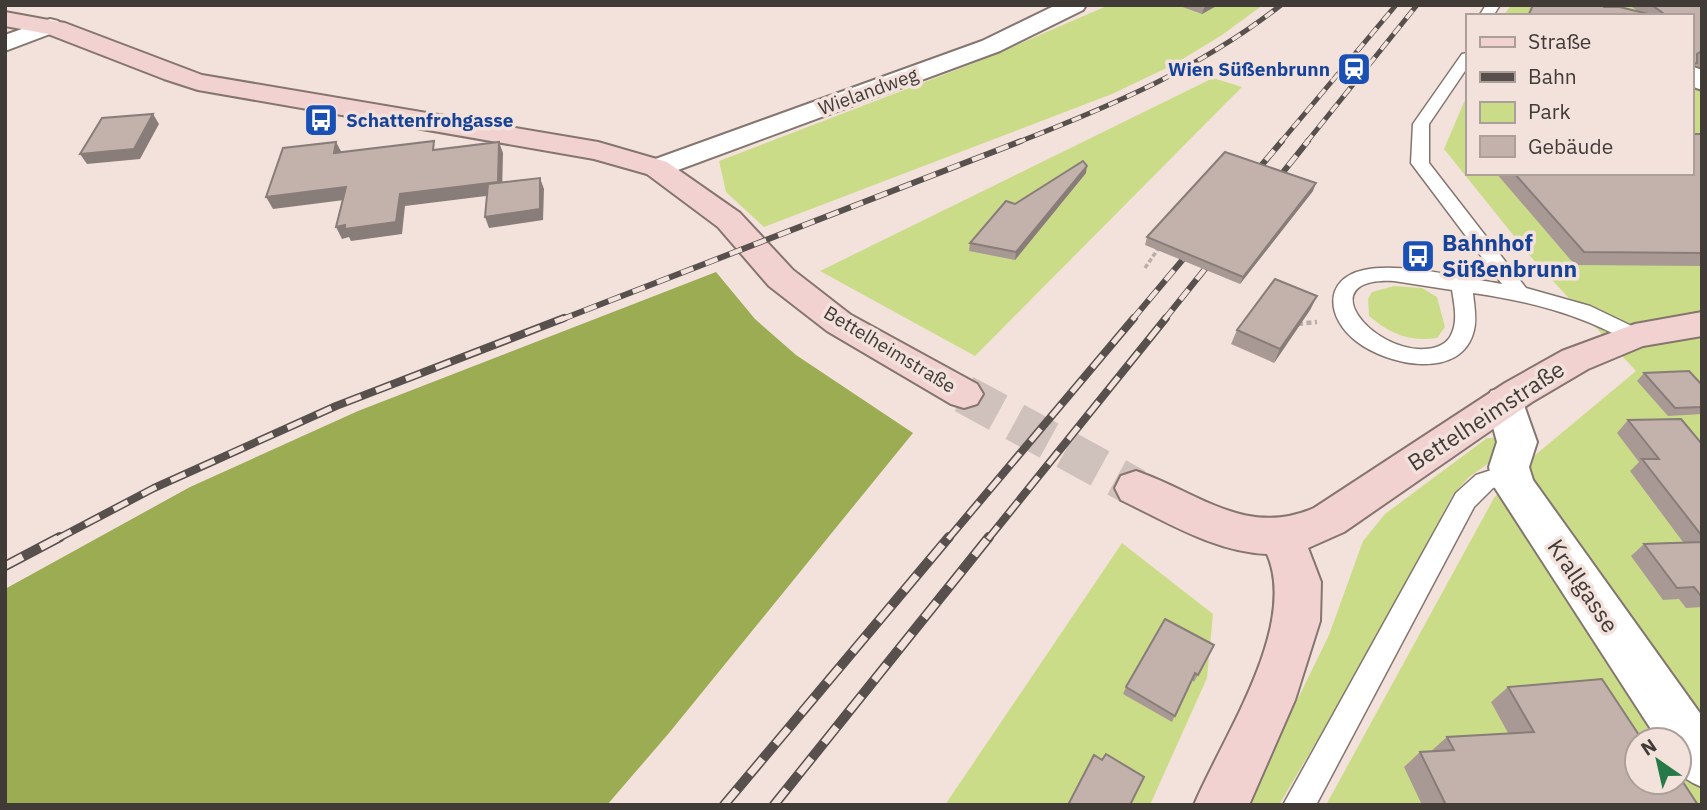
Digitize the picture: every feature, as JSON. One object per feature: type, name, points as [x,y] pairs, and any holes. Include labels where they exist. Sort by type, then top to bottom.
[{"type":"street","name":"Wielandweg","points":[[657,168],[990,46],[1075,5]]},
{"type":"street","name":"Bettelheimstraße","points":[[5,19],[84,35],[165,73],[198,82],[598,150],[657,168],[729,220],[782,278],[839,323],[964,394]]},
{"type":"street","points":[[5,44],[50,26]]},
{"type":"street","name":"Bettelheimstraße","points":[[1136,488],[1234,531],[1249,536],[1282,538],[1313,529],[1329,520],[1565,363],[1593,349],[1633,335],[1702,324]]},
{"type":"street","points":[[1505,401],[1517,442],[1509,467],[1510,474]]},
{"type":"street","name":"Krallgasse","points":[[1510,474],[1514,485],[1702,761]]},
{"type":"street","points":[[1221,805],[1270,700],[1297,621],[1298,582],[1282,538]]},
{"type":"lane","points":[[1466,58],[1420,124],[1420,163],[1520,294]]},
{"type":"lane","points":[[1462,285],[1465,319],[1463,335],[1454,346],[1425,357],[1407,356],[1374,343],[1348,321],[1343,307],[1344,295],[1350,283],[1362,276],[1383,274],[1462,285],[1520,294],[1576,308],[1633,335]]},
{"type":"lane","points":[[1299,805],[1465,500],[1479,483],[1493,475],[1510,474]]},
{"type":"path","points":[[1145,268],[1158,249],[1153,247],[1160,238]]},
{"type":"path","points":[[1158,256],[1166,247]]},
{"type":"path","points":[[1295,317],[1299,323]]},
{"type":"path","points":[[1299,323],[1320,322]]},
{"type":"path","points":[[1293,331],[1299,323]]},
{"type":"green space","points":[[1109,5],[1263,5],[1222,35],[1173,65],[1112,94],[764,227],[726,192],[719,161],[982,60]]},
{"type":"green space","points":[[1511,5],[1702,5],[1702,805],[1326,805],[1494,498],[1534,456],[1636,371],[1530,256],[1444,149],[1466,97],[1466,175],[1693,175],[1693,14],[1504,14]]},
{"type":"green space","points":[[1213,78],[1242,87],[975,356],[820,271]]},
{"type":"green space","points":[[716,272],[755,319],[796,355],[913,433],[669,733],[607,805],[5,805],[5,589],[190,487],[358,411]]},
{"type":"green space","points":[[1394,286],[1422,288],[1437,297],[1445,327],[1437,338],[1409,338],[1385,328],[1369,316],[1368,299],[1372,292]]},
{"type":"green space","points":[[1487,438],[1494,438],[1503,444],[1502,454],[1469,477],[1452,496],[1364,661],[1279,805],[1246,805],[1329,635],[1363,541],[1385,514]]},
{"type":"green space","points":[[1122,543],[1213,614],[1207,678],[1150,805],[945,805]]},
{"type":"building","points":[[1533,5],[1601,5],[1648,14],[1529,14]]},
{"type":"building","points":[[1652,5],[1702,5],[1702,52],[1697,54],[1697,63],[1693,64],[1693,14],[1664,14]]},
{"type":"building","points":[[153,114],[134,149],[80,154],[102,118]]},
{"type":"building","points":[[1693,134],[1702,134],[1702,253],[1584,252],[1516,175],[1693,175]]},
{"type":"building","points":[[434,141],[433,150],[499,142],[498,182],[400,194],[396,222],[345,229],[345,225],[336,227],[346,187],[266,197],[283,148],[336,142],[334,153]]},
{"type":"building","points":[[1225,152],[1316,183],[1243,277],[1147,237]]},
{"type":"building","points":[[1083,161],[1087,166],[1016,252],[970,243],[1006,201],[1015,204]]},
{"type":"building","points":[[540,178],[540,209],[485,217],[488,184]]},
{"type":"building","points":[[1275,279],[1317,296],[1280,349],[1237,330]]},
{"type":"building","points":[[1689,371],[1702,385],[1702,407],[1675,408],[1644,373]]},
{"type":"building","points":[[1681,419],[1702,444],[1702,536],[1642,459],[1659,459],[1628,420]]},
{"type":"building","points":[[1702,542],[1701,596],[1694,587],[1677,588],[1644,544]]},
{"type":"building","points":[[1165,619],[1214,645],[1198,675],[1195,673],[1175,716],[1126,687]]},
{"type":"building","points":[[1602,679],[1633,726],[1623,726],[1623,796],[1692,796],[1698,805],[1446,805],[1420,752],[1454,750],[1447,737],[1534,732],[1508,687]]},
{"type":"building","points":[[1106,754],[1144,777],[1130,805],[1068,805],[1094,755],[1102,760]]},
{"type":"tunnel","points":[[964,394],[1136,488]]},
{"type":"railway","points":[[1021,141],[1121,100],[1187,67],[1251,28],[1281,5]]},
{"type":"railway","points":[[1280,143],[1396,5]]},
{"type":"railway","points":[[1306,143],[1417,5]]},
{"type":"railway","points":[[560,320],[1021,141]]},
{"type":"railway","points":[[1016,143],[1021,141]]},
{"type":"railway","points":[[1249,180],[1282,141]]},
{"type":"railway","points":[[1272,186],[1308,141]]},
{"type":"railway","points":[[1132,320],[1195,245]]},
{"type":"railway","points":[[1164,320],[1217,254]]},
{"type":"railway","points":[[57,539],[154,488],[336,406],[564,318]]},
{"type":"railway","points":[[948,539],[1134,318]]},
{"type":"railway","points":[[988,539],[1166,318]]},
{"type":"railway","points":[[5,566],[60,537]]},
{"type":"railway","points":[[724,805],[949,537]]},
{"type":"railway","points":[[774,805],[989,537]]},
{"type":"place","name":"Wien Süßenbrunn","points":[[1354,69]]},
{"type":"place","name":"Schattenfrohgasse","points":[[321,120]]},
{"type":"place","name":"Bahnhof Süßenbrunn","points":[[1418,256]]}]
